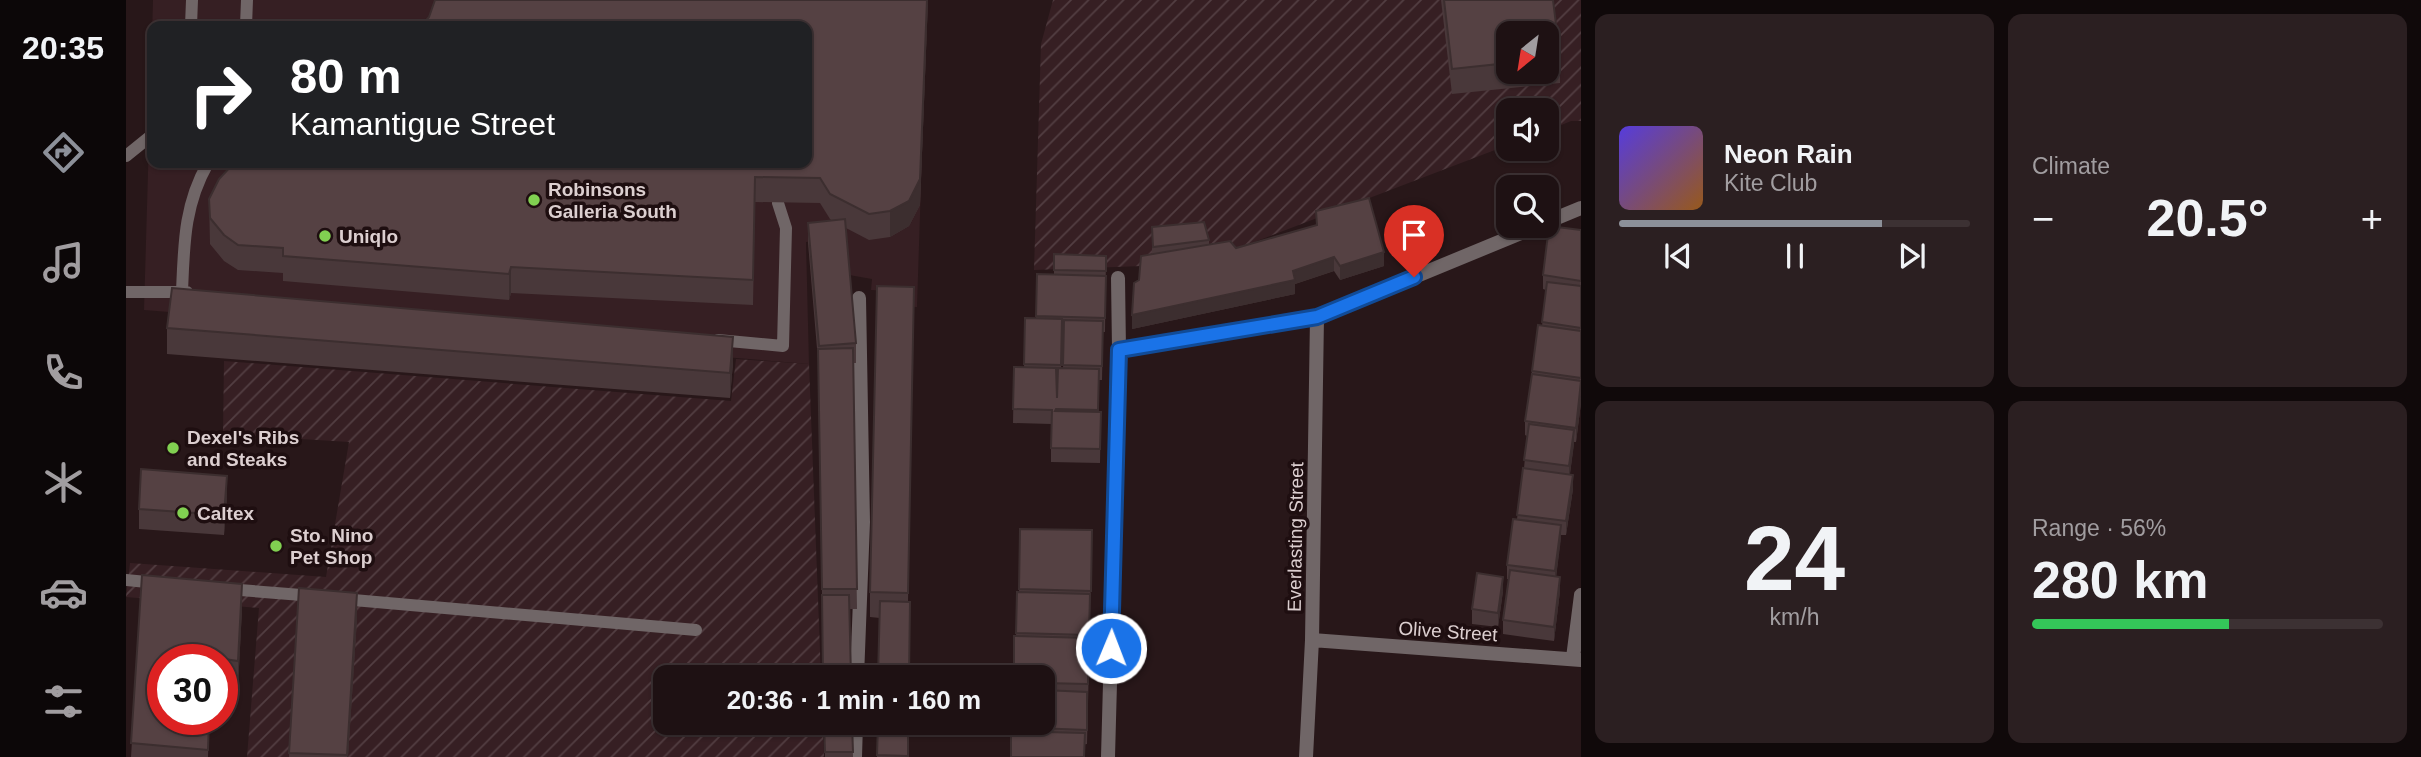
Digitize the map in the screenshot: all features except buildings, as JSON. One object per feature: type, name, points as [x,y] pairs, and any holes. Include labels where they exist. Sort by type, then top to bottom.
[{"type":"street","points":[[1559,217],[1581,208]]},
{"type":"street","points":[[1119,350],[1317,317],[1509,238]]},
{"type":"street","points":[[1108,757],[1119,350],[1118,278]]},
{"type":"street","points":[[857,665],[863,522],[859,298]]},
{"type":"street","name":"Everlasting Street","points":[[1306,757],[1312,640],[1317,317]]},
{"type":"street","points":[[1577,659],[1581,595]]},
{"type":"street","name":"Olive Street","points":[[1312,640],[1577,659]]},
{"type":"street","points":[[855,757],[856,735]]},
{"type":"lane","points":[[191,21],[192,0]]},
{"type":"lane","points":[[246,21],[247,0]]},
{"type":"lane","points":[[126,156],[147,139]]},
{"type":"lane","points":[[182,292],[184,228],[199,179],[205,168]]},
{"type":"lane","points":[[701,338],[783,345],[786,228],[778,203]]},
{"type":"lane","points":[[126,292],[195,293]]},
{"type":"lane","points":[[126,580],[174,584]]},
{"type":"lane","points":[[215,588],[696,630]]},
{"type":"shaded area","name":"Robinsons Galleria South","points":[[153,0],[927,0],[917,307],[893,306],[889,291],[871,290],[872,279],[849,275],[846,238],[806,242],[809,364],[144,310],[148,168],[812,168],[812,21],[152,21]]},
{"type":"shaded area","points":[[1053,0],[1581,0],[1581,121],[1571,121],[1559,126],[1559,98],[1496,98],[1496,150],[1231,251],[1142,266],[1034,270],[1041,44]]},
{"type":"shaded area","points":[[736,359],[809,364],[821,665],[653,665],[653,735],[823,735],[824,757],[247,757],[259,608],[126,597],[130,563],[326,577],[349,442],[223,434],[224,361],[731,401]]},
{"type":"place","name":"Robinsons Galleria South","points":[[534,200]]},
{"type":"place","name":"Uniqlo","points":[[325,236]]},
{"type":"place","name":"Dexel's Ribs and Steaks","points":[[173,448]]},
{"type":"place","name":"Caltex","points":[[183,513]]},
{"type":"place","name":"Sto. Nino Pet Shop","points":[[276,546]]},
{"type":"route","points":[[1111,648],[1119,350],[1317,317],[1414,277]]}]
